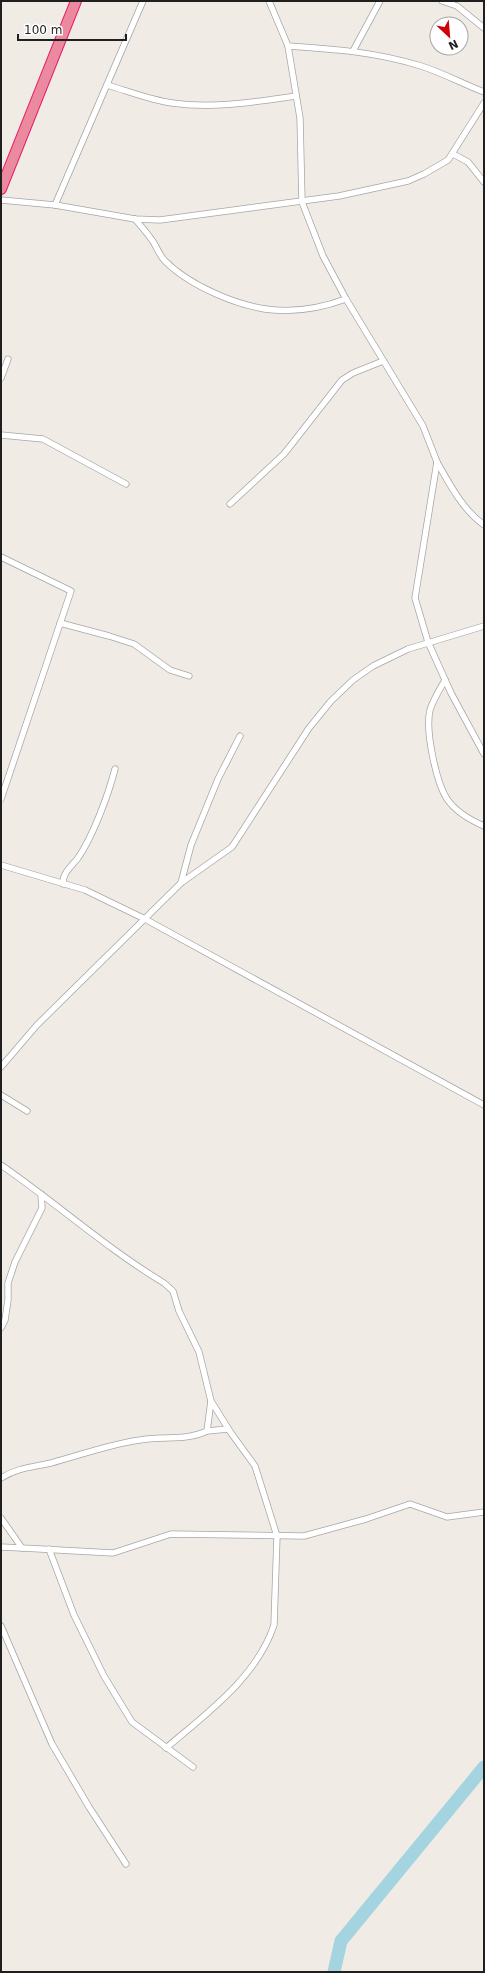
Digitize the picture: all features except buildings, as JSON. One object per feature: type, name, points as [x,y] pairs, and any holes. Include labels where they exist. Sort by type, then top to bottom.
[{"type":"highway","points":[[1,187],[76,1]]},
{"type":"street","points":[[55,205],[143,1]]},
{"type":"street","points":[[269,1],[288,46],[300,118],[302,202],[323,256],[346,299],[423,426],[437,462],[461,502],[471,514],[484,525]]},
{"type":"street","points":[[353,51],[380,1]]},
{"type":"street","points":[[442,1],[457,6],[484,28]]},
{"type":"street","points":[[288,46],[353,51],[383,56],[422,67],[484,92]]},
{"type":"street","points":[[107,85],[170,103],[193,106],[245,104],[296,96]]},
{"type":"street","points":[[1,200],[55,205],[135,219],[160,220],[302,202],[408,180],[441,165],[453,154],[484,103]]},
{"type":"street","points":[[453,154],[468,162],[484,182]]},
{"type":"street","points":[[135,219],[153,241],[164,260],[180,274],[209,290],[249,306],[275,310],[293,309],[326,306],[346,299]]},
{"type":"street","points":[[1,378],[8,359]]},
{"type":"street","points":[[230,504],[284,454],[342,380],[353,373],[383,361]]},
{"type":"street","points":[[1,435],[43,439],[126,484]]},
{"type":"street","points":[[437,462],[415,598],[428,642],[445,680],[474,738],[484,754]]},
{"type":"street","points":[[1,557],[70,591],[1,799]]},
{"type":"street","points":[[60,623],[134,644],[170,670],[189,676]]},
{"type":"street","points":[[1,1067],[37,1025],[181,883],[232,847],[308,728],[331,701],[353,680],[373,666],[408,649],[484,626]]},
{"type":"street","points":[[445,680],[430,710],[428,722],[430,743],[442,788],[448,800],[458,812],[484,826]]},
{"type":"street","points":[[181,883],[191,844],[218,779],[240,736]]},
{"type":"street","points":[[63,884],[65,873],[79,856],[89,838],[105,802],[115,769]]},
{"type":"street","points":[[1,865],[85,890],[145,919],[484,1105]]},
{"type":"street","points":[[1,1095],[27,1110]]},
{"type":"street","points":[[1,1165],[100,1240],[164,1283],[173,1291],[179,1312],[199,1352],[211,1401],[255,1466],[277,1536],[274,1624],[270,1638],[253,1667],[242,1680],[198,1722],[166,1748]]},
{"type":"street","points":[[1,1328],[5,1320],[8,1300],[8,1283],[15,1262],[42,1208],[41,1194]]},
{"type":"street","points":[[207,1431],[211,1401]]},
{"type":"street","points":[[1,1478],[14,1471],[50,1463],[120,1443],[152,1438],[176,1438],[228,1428]]},
{"type":"street","points":[[1,1547],[113,1553],[171,1534],[304,1536],[366,1519],[410,1504],[447,1517],[484,1512]]},
{"type":"street","points":[[1,1518],[22,1548]]},
{"type":"street","points":[[49,1549],[74,1615],[104,1676],[132,1722],[166,1748],[174,1751],[193,1767]]},
{"type":"street","points":[[1,1626],[52,1744],[89,1807],[126,1864]]},
{"type":"waterway","points":[[334,1972],[341,1941],[484,1767]]}]
